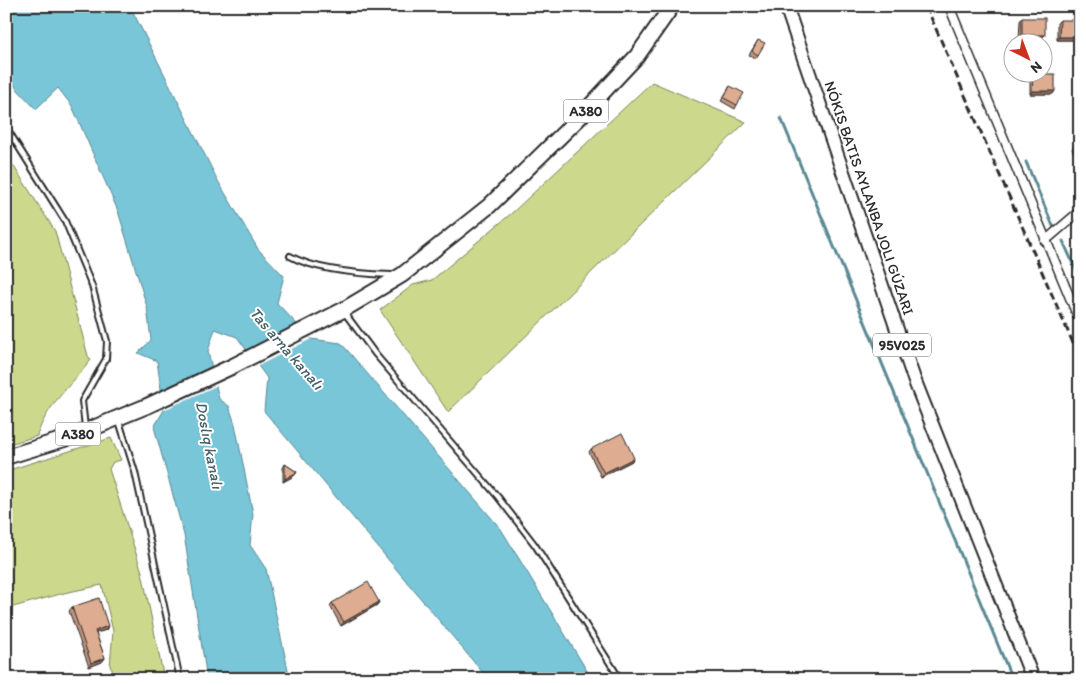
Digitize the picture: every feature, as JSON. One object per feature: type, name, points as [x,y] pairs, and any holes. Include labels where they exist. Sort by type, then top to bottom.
[{"type":"highway","name":"A380","points":[[6,457],[86,431],[147,406],[311,327],[402,275],[489,206],[577,120],[637,56],[672,6]]},
{"type":"main road","name":"95V025","points":[[786,6],[914,379],[1033,679]]},
{"type":"street","points":[[949,6],[1080,322]]},
{"type":"street","points":[[1045,240],[1080,211]]},
{"type":"lane","points":[[6,127],[65,221],[92,286],[107,341],[106,359],[82,401],[86,431]]},
{"type":"lane","points":[[290,256],[302,263],[362,274],[402,275]]},
{"type":"lane","points":[[343,310],[376,355],[498,497],[534,545],[620,679]]},
{"type":"lane","points":[[118,419],[135,472],[180,679]]},
{"type":"green space","points":[[652,82],[746,122],[448,412],[380,310],[413,285],[432,280],[513,212]]},
{"type":"green space","points":[[6,154],[55,231],[88,356],[91,360],[53,405],[37,436],[6,445]]},
{"type":"green space","points":[[111,438],[121,460],[113,462],[109,469],[142,572],[164,679],[117,679],[110,666],[113,631],[102,585],[6,609],[6,471]]},
{"type":"water","points":[[6,6],[130,6],[218,181],[258,249],[284,276],[277,303],[311,339],[341,343],[501,529],[592,679],[488,679],[264,411],[267,378],[237,337],[215,329],[208,351],[219,399],[229,406],[235,424],[253,514],[250,545],[266,569],[290,679],[207,679],[184,535],[154,427],[164,410],[157,361],[138,353],[151,340],[147,307],[118,211],[72,106],[58,88],[36,109],[16,88],[6,67]]},
{"type":"pier","points":[[298,324],[311,339],[256,367],[245,352]]},
{"type":"pier","points":[[214,366],[218,385],[164,410],[161,390]]},
{"type":"building","points":[[1022,18],[1045,18],[1045,32],[1022,32]]},
{"type":"building","points":[[1060,20],[1080,20],[1080,37],[1059,37]]},
{"type":"building","points":[[758,40],[765,43],[758,55],[752,51]]},
{"type":"building","points":[[1055,74],[1055,91],[1032,91],[1033,82],[1054,82]]},
{"type":"building","points":[[730,86],[744,93],[737,105],[724,98]]},
{"type":"building","points":[[1080,143],[1080,156],[1074,146]]},
{"type":"building","points":[[622,433],[634,458],[604,473],[591,449]]},
{"type":"building","points":[[285,464],[297,472],[285,479]]},
{"type":"building","points":[[368,582],[379,602],[344,622],[332,603]]},
{"type":"building","points":[[99,598],[108,626],[95,631],[105,658],[91,663],[72,607]]},
{"type":"waterway","points":[[781,118],[1012,679]]},
{"type":"waterway","points":[[1026,162],[1053,226]]},
{"type":"waterway","points":[[1063,241],[1080,279]]},
{"type":"railway","points":[[926,6],[1080,359]]},
{"type":"water label","name":"Tas arna kanalı","points":[[287,348]]},
{"type":"water label","name":"Doslıq kanalı","points":[[210,445]]}]
